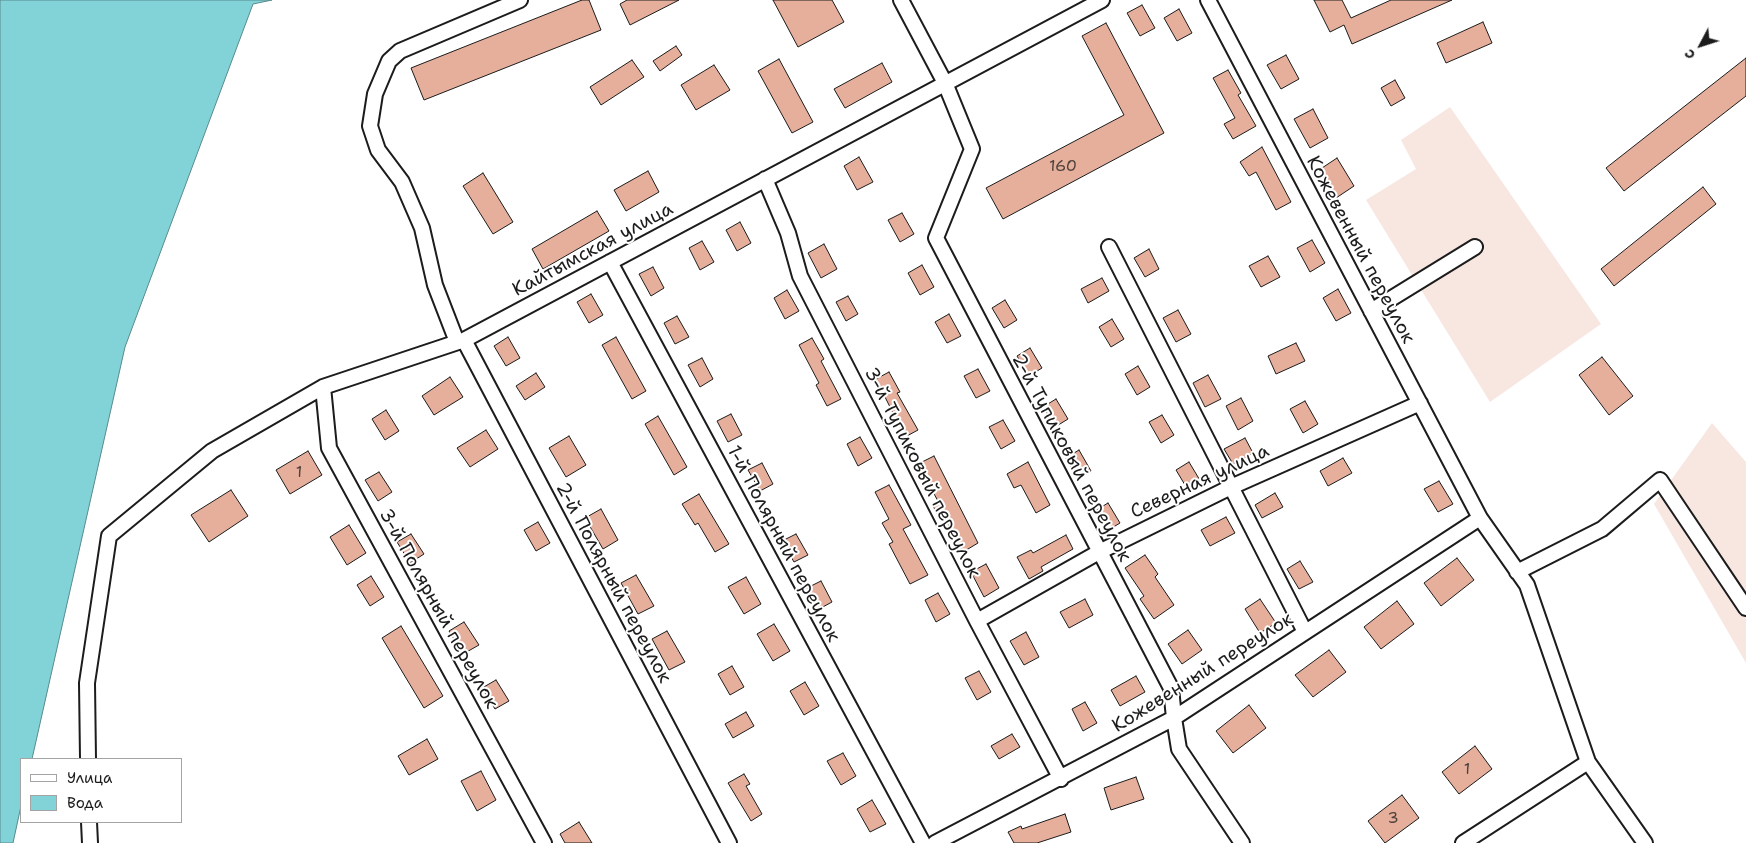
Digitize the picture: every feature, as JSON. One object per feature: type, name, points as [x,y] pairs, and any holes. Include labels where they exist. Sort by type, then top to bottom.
[{"type":"street","name":"2-й Полярный переулок","points":[[520,0],[400,51],[389,61],[375,94],[370,126],[378,150],[402,182],[422,228],[435,285],[461,341],[729,843]]},
{"type":"street","name":"2-й Тупиковый переулок","points":[[901,0],[946,83],[972,149],[936,238],[1171,688],[1179,749],[1242,843]]},
{"type":"street","name":"Кайтымская улица","points":[[88,758],[87,683],[109,536],[212,451],[323,387],[461,341],[1102,0]]},
{"type":"street","name":"Кожевенный переулок","points":[[1208,0],[1480,518],[1526,585],[1588,762],[1645,843]]},
{"type":"street","name":"3-й Тупиковый переулок","points":[[765,179],[788,233],[800,276],[976,621],[1061,779]]},
{"type":"street","points":[[1109,247],[1305,632]]},
{"type":"street","points":[[1371,311],[1475,247]]},
{"type":"street","name":"1-й Полярный переулок","points":[[610,262],[923,843]]},
{"type":"street","name":"3-й Полярный переулок","points":[[323,387],[329,448],[544,843]]},
{"type":"street","name":"Северная улица","points":[[976,621],[1099,552],[1231,487],[1420,403]]},
{"type":"street","points":[[1517,572],[1602,529],[1660,480],[1746,608]]},
{"type":"street","name":"Кожевенный переулок","points":[[935,843],[1061,779],[1174,718],[1480,518]]},
{"type":"street","points":[[1463,843],[1588,762]]},
{"type":"street","points":[[89,823],[90,843]]},
{"type":"shaded area","points":[[1450,107],[1601,324],[1490,402],[1366,200],[1416,169],[1401,140]]},
{"type":"shaded area","points":[[1712,423],[1746,462],[1746,663],[1654,504]]},
{"type":"water","points":[[0,0],[272,0],[253,4],[125,347],[32,758],[20,758],[20,811],[13,843],[0,843]]},
{"type":"building","points":[[582,0],[589,0],[601,30],[424,100],[411,68]]},
{"type":"building","points":[[627,0],[679,0],[630,25],[620,4]]},
{"type":"building","points":[[773,0],[832,0],[844,22],[798,47]]},
{"type":"building","points":[[1314,0],[1342,0],[1351,18],[1391,0],[1452,0],[1352,44],[1344,25],[1330,32]]},
{"type":"building","points":[[1142,5],[1155,28],[1140,36],[1127,13]]},
{"type":"building","points":[[1179,9],[1192,33],[1177,41],[1164,18]]},
{"type":"building","points":[[1483,22],[1492,43],[1446,63],[1437,43]]},
{"type":"building","points":[[1106,23],[1164,133],[1003,219],[986,188],[1124,115],[1082,36]]},
{"type":"building","points":[[676,46],[682,55],[660,71],[653,61]]},
{"type":"building","points":[[1286,55],[1299,79],[1281,89],[1267,65]]},
{"type":"building","points":[[1746,58],[1746,96],[1624,191],[1606,168]]},
{"type":"building","points":[[779,59],[813,122],[792,133],[758,71]]},
{"type":"building","points":[[632,60],[644,77],[601,105],[590,87]]},
{"type":"building","points":[[882,63],[892,82],[845,108],[834,89]]},
{"type":"building","points":[[714,65],[730,90],[696,110],[681,85]]},
{"type":"building","points":[[1228,70],[1241,93],[1238,95],[1256,126],[1233,139],[1224,124],[1235,118],[1213,78]]},
{"type":"building","points":[[1395,80],[1405,98],[1391,106],[1381,88]]},
{"type":"building","points":[[1313,109],[1328,138],[1310,148],[1294,119]]},
{"type":"building","points":[[1262,147],[1291,202],[1276,210],[1256,172],[1249,176],[1240,162]]},
{"type":"building","points":[[859,157],[873,182],[857,190],[844,166]]},
{"type":"building","points":[[1337,158],[1354,186],[1336,198],[1319,170]]},
{"type":"building","points":[[648,171],[659,192],[626,211],[614,190]]},
{"type":"building","points":[[483,173],[513,222],[493,234],[463,186]]},
{"type":"building","points":[[1703,187],[1716,204],[1614,286],[1601,269]]},
{"type":"building","points":[[597,211],[609,231],[543,269],[532,249]]},
{"type":"building","points":[[902,213],[914,234],[900,242],[888,220]]},
{"type":"building","points":[[740,222],[751,243],[737,251],[726,230]]},
{"type":"building","points":[[1312,240],[1325,263],[1310,272],[1297,248]]},
{"type":"building","points":[[702,241],[714,262],[700,270],[689,248]]},
{"type":"building","points":[[824,244],[837,269],[821,278],[808,253]]},
{"type":"building","points":[[1149,249],[1159,269],[1145,277],[1134,258]]},
{"type":"building","points":[[1268,256],[1280,277],[1261,287],[1249,266]]},
{"type":"building","points":[[922,265],[934,287],[920,295],[908,273]]},
{"type":"building","points":[[653,267],[664,288],[651,296],[639,274]]},
{"type":"building","points":[[1102,278],[1109,291],[1088,303],[1081,289]]},
{"type":"building","points":[[1338,289],[1351,313],[1336,321],[1323,298]]},
{"type":"building","points":[[787,290],[799,311],[785,319],[774,298]]},
{"type":"building","points":[[591,294],[603,315],[589,323],[577,302]]},
{"type":"building","points":[[848,296],[858,314],[846,321],[836,302]]},
{"type":"building","points":[[1005,300],[1017,320],[1004,328],[992,308]]},
{"type":"building","points":[[1178,310],[1191,334],[1176,342],[1163,318]]},
{"type":"building","points":[[949,314],[961,336],[947,343],[935,322]]},
{"type":"building","points":[[677,316],[689,337],[675,344],[664,323]]},
{"type":"building","points":[[1112,319],[1124,339],[1111,347],[1099,327]]},
{"type":"building","points":[[508,337],[520,358],[506,366],[494,346]]},
{"type":"building","points":[[616,337],[646,391],[632,399],[602,345]]},
{"type":"building","points":[[812,338],[824,359],[821,361],[841,399],[827,406],[816,385],[819,383],[799,345]]},
{"type":"building","points":[[1296,343],[1305,361],[1276,374],[1268,356]]},
{"type":"building","points":[[1030,348],[1042,368],[1029,376],[1017,356]]},
{"type":"building","points":[[1602,357],[1633,396],[1609,415],[1579,375]]},
{"type":"building","points":[[702,358],[713,379],[700,387],[688,365]]},
{"type":"building","points":[[1138,366],[1150,387],[1137,395],[1125,374]]},
{"type":"building","points":[[978,369],[990,391],[976,398],[964,376]]},
{"type":"building","points":[[889,372],[900,392],[897,393],[918,430],[905,437],[876,379]]},
{"type":"building","points":[[536,373],[545,387],[525,400],[516,386]]},
{"type":"building","points":[[1208,375],[1221,399],[1205,407],[1193,383]]},
{"type":"building","points":[[450,377],[463,397],[434,415],[422,396]]},
{"type":"building","points":[[1241,398],[1253,421],[1238,430],[1226,406]]},
{"type":"building","points":[[1056,399],[1068,419],[1055,427],[1043,407]]},
{"type":"building","points":[[1305,401],[1318,424],[1303,433],[1290,409]]},
{"type":"building","points":[[386,410],[399,431],[385,440],[372,419]]},
{"type":"building","points":[[731,414],[742,435],[728,442],[717,421]]},
{"type":"building","points":[[1162,415],[1174,435],[1161,443],[1149,422]]},
{"type":"building","points":[[658,416],[687,467],[674,475],[645,424]]},
{"type":"building","points":[[1003,420],[1015,441],[1001,449],[989,427]]},
{"type":"building","points":[[486,430],[498,449],[470,467],[457,448]]},
{"type":"building","points":[[569,436],[586,465],[566,477],[549,448]]},
{"type":"building","points":[[860,437],[872,458],[858,466],[847,444]]},
{"type":"building","points":[[1245,438],[1253,453],[1233,464],[1224,449]]},
{"type":"building","points":[[1079,450],[1091,471],[1078,479],[1066,458]]},
{"type":"building","points":[[308,451],[322,475],[290,494],[276,470]]},
{"type":"building","points":[[934,456],[978,543],[963,552],[944,517],[940,519],[933,506],[939,503],[918,464]]},
{"type":"building","points":[[1343,458],[1352,473],[1328,486],[1320,471]]},
{"type":"building","points":[[1028,462],[1050,505],[1036,513],[1021,485],[1014,488],[1007,474]]},
{"type":"building","points":[[1189,462],[1201,482],[1188,490],[1176,470]]},
{"type":"building","points":[[762,463],[773,484],[760,491],[748,470]]},
{"type":"building","points":[[379,472],[392,492],[378,501],[365,480]]},
{"type":"building","points":[[1439,481],[1453,504],[1438,512],[1424,489]]},
{"type":"building","points":[[889,485],[911,525],[903,529],[928,575],[910,584],[889,544],[893,542],[882,523],[889,519],[875,492]]},
{"type":"building","points":[[231,490],[248,516],[209,542],[191,515]]},
{"type":"building","points":[[1275,493],[1283,507],[1262,518],[1255,505]]},
{"type":"building","points":[[699,494],[729,544],[715,552],[698,523],[695,525],[682,504]]},
{"type":"building","points":[[1108,503],[1120,523],[1107,531],[1095,511]]},
{"type":"building","points":[[601,509],[618,540],[603,549],[585,518]]},
{"type":"building","points":[[1226,517],[1235,533],[1210,546],[1201,530]]},
{"type":"building","points":[[538,522],[550,543],[536,551],[524,530]]},
{"type":"building","points":[[349,525],[366,553],[347,565],[330,537]]},
{"type":"building","points":[[411,534],[424,554],[410,563],[397,542]]},
{"type":"building","points":[[796,534],[808,555],[794,562],[782,541]]},
{"type":"building","points":[[1066,535],[1073,549],[1041,567],[1043,571],[1029,579],[1017,557],[1031,550],[1033,553]]},
{"type":"building","points":[[1145,555],[1158,574],[1155,577],[1174,605],[1154,619],[1140,599],[1144,596],[1125,568]]},
{"type":"building","points":[[1457,558],[1474,580],[1441,606],[1424,583]]},
{"type":"building","points":[[1300,561],[1313,582],[1299,589],[1287,569]]},
{"type":"building","points":[[986,564],[999,588],[984,597],[971,572]]},
{"type":"building","points":[[636,575],[654,606],[638,614],[621,583]]},
{"type":"building","points":[[371,576],[384,597],[370,606],[357,585]]},
{"type":"building","points":[[746,577],[761,604],[744,614],[728,587]]},
{"type":"building","points":[[821,581],[832,602],[819,609],[807,588]]},
{"type":"building","points":[[938,593],[950,614],[936,622],[925,600]]},
{"type":"building","points":[[1085,599],[1093,615],[1069,628],[1060,612]]},
{"type":"building","points":[[1260,599],[1276,623],[1260,633],[1245,609]]},
{"type":"building","points":[[1397,601],[1414,624],[1381,649],[1364,627]]},
{"type":"building","points":[[464,622],[479,645],[463,654],[449,631]]},
{"type":"building","points":[[774,624],[790,651],[773,661],[757,634]]},
{"type":"building","points":[[401,626],[443,696],[424,708],[382,638]]},
{"type":"building","points":[[1188,630],[1202,650],[1182,664],[1168,644]]},
{"type":"building","points":[[667,631],[685,662],[669,670],[652,639]]},
{"type":"building","points":[[1026,632],[1039,657],[1024,665],[1010,641]]},
{"type":"building","points":[[1329,650],[1346,672],[1313,697],[1295,675]]},
{"type":"building","points":[[732,666],[744,687],[730,695],[718,674]]},
{"type":"building","points":[[979,671],[991,692],[977,700],[965,678]]},
{"type":"building","points":[[1136,676],[1145,692],[1120,706],[1111,690]]},
{"type":"building","points":[[496,680],[509,701],[495,709],[482,688]]},
{"type":"building","points":[[805,682],[819,706],[804,715],[790,691]]},
{"type":"building","points":[[1085,702],[1097,723],[1083,731],[1072,709]]},
{"type":"building","points":[[1249,705],[1266,728],[1233,753],[1216,731]]},
{"type":"building","points":[[746,712],[754,726],[733,738],[725,724]]},
{"type":"building","points":[[1012,734],[1020,747],[999,759],[991,746]]},
{"type":"building","points":[[427,739],[438,759],[409,775],[398,756]]},
{"type":"building","points":[[1475,746],[1492,769],[1459,794],[1442,772]]},
{"type":"building","points":[[843,753],[856,776],[841,785],[827,761]]},
{"type":"building","points":[[481,771],[496,800],[477,811],[461,781]]},
{"type":"building","points":[[744,774],[750,784],[746,786],[762,814],[751,821],[728,783]]},
{"type":"building","points":[[1136,777],[1144,799],[1111,810],[1104,788]]},
{"type":"building","points":[[1402,795],[1419,818],[1385,843],[1368,821]]},
{"type":"building","points":[[872,800],[886,824],[870,832],[857,809]]},
{"type":"building","points":[[1065,814],[1071,832],[1037,843],[1014,843],[1008,832],[1021,826],[1022,829]]},
{"type":"building","points":[[579,822],[592,843],[565,843],[560,834]]}]
